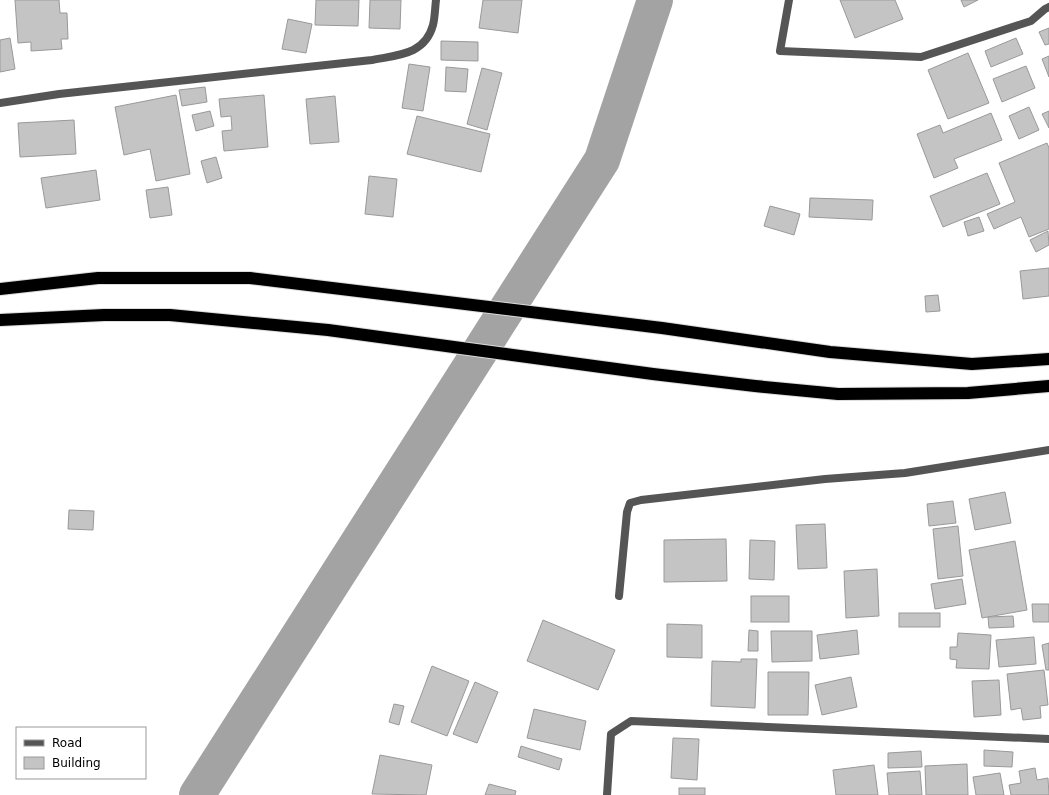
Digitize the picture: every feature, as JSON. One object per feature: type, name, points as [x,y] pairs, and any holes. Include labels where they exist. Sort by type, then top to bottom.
[{"type":"highway","points":[[0,289],[98,278],[250,278],[662,328],[830,352],[972,364],[1049,359]]},
{"type":"highway","points":[[0,320],[104,315],[170,315],[328,330],[653,374],[838,394],[968,393],[1049,386]]},
{"type":"street","points":[[0,103],[59,94],[372,60],[412,52],[422,44],[428,36],[433,25],[436,0]]},
{"type":"street","points":[[789,0],[780,51],[920,57],[1031,21],[1045,8],[1049,7]]},
{"type":"street","points":[[619,596],[626,512],[630,504],[641,500],[825,479],[905,473],[1049,450]]},
{"type":"street","points":[[607,795],[611,734],[631,721],[1049,739]]},
{"type":"building","points":[[15,0],[59,0],[60,13],[67,13],[68,39],[61,39],[62,49],[31,51],[31,42],[18,43]]},
{"type":"building","points":[[316,0],[359,0],[358,26],[315,25]]},
{"type":"building","points":[[370,0],[401,0],[400,29],[369,28]]},
{"type":"building","points":[[483,0],[522,0],[518,33],[479,28]]},
{"type":"building","points":[[840,0],[895,0],[903,19],[855,38]]},
{"type":"building","points":[[961,0],[978,0],[964,7]]},
{"type":"building","points":[[288,19],[312,24],[306,53],[282,49]]},
{"type":"building","points":[[1049,28],[1049,44],[1045,45],[1039,32]]},
{"type":"building","points":[[10,38],[15,69],[0,72],[0,40]]},
{"type":"building","points":[[1016,38],[1023,54],[991,67],[985,51]]},
{"type":"building","points":[[441,41],[478,42],[478,61],[441,60]]},
{"type":"building","points":[[968,53],[989,103],[948,119],[928,70]]},
{"type":"building","points":[[1049,56],[1049,77],[1042,59]]},
{"type":"building","points":[[409,64],[430,67],[423,111],[402,108]]},
{"type":"building","points":[[1026,66],[1035,88],[1002,102],[993,79]]},
{"type":"building","points":[[446,67],[468,69],[466,92],[445,91]]},
{"type":"building","points":[[482,68],[502,73],[487,130],[467,124]]},
{"type":"building","points":[[205,87],[207,102],[182,106],[179,90]]},
{"type":"building","points":[[176,95],[190,174],[156,181],[150,149],[124,155],[115,107]]},
{"type":"building","points":[[264,95],[268,147],[224,151],[222,131],[232,130],[231,116],[221,117],[219,99]]},
{"type":"building","points":[[335,96],[339,142],[310,144],[306,99]]},
{"type":"building","points":[[1029,107],[1039,130],[1019,139],[1009,116]]},
{"type":"building","points":[[210,111],[214,126],[196,131],[192,115]]},
{"type":"building","points":[[1049,111],[1049,128],[1042,114]]},
{"type":"building","points":[[991,113],[1002,140],[954,159],[958,168],[934,178],[917,134],[940,125],[943,133]]},
{"type":"building","points":[[417,116],[490,134],[481,172],[407,154]]},
{"type":"building","points":[[74,120],[76,154],[20,157],[18,123]]},
{"type":"building","points":[[1047,143],[1049,148],[1049,229],[1029,237],[1021,217],[994,229],[987,214],[1015,202],[999,163]]},
{"type":"building","points":[[216,157],[222,178],[207,183],[201,161]]},
{"type":"building","points":[[96,170],[100,200],[46,208],[41,178]]},
{"type":"building","points":[[987,173],[1000,204],[943,227],[930,196]]},
{"type":"building","points":[[369,176],[397,179],[393,217],[365,214]]},
{"type":"building","points":[[168,187],[172,215],[150,218],[146,190]]},
{"type":"building","points":[[810,198],[873,200],[872,220],[809,217]]},
{"type":"building","points":[[770,206],[800,214],[794,235],[764,226]]},
{"type":"building","points":[[979,217],[984,231],[968,236],[964,222]]},
{"type":"building","points":[[1048,231],[1049,245],[1036,252],[1030,240]]},
{"type":"building","points":[[1049,268],[1049,296],[1023,299],[1020,271]]},
{"type":"building","points":[[938,295],[940,311],[926,312],[925,296]]},
{"type":"building","points":[[1005,492],[1011,523],[975,530],[969,499]]},
{"type":"building","points":[[953,501],[956,523],[929,526],[927,504]]},
{"type":"building","points":[[69,510],[94,511],[93,530],[68,529]]},
{"type":"building","points":[[825,524],[827,568],[798,569],[796,525]]},
{"type":"building","points":[[958,526],[963,576],[938,579],[933,529]]},
{"type":"building","points":[[726,539],[727,581],[664,582],[664,540]]},
{"type":"building","points":[[750,540],[775,541],[774,580],[749,579]]},
{"type":"building","points":[[1015,541],[1027,610],[982,618],[969,550]]},
{"type":"building","points":[[877,569],[879,616],[846,618],[844,571]]},
{"type":"building","points":[[962,579],[966,604],[935,609],[931,584]]},
{"type":"building","points":[[751,596],[789,596],[789,622],[751,622]]},
{"type":"building","points":[[1032,604],[1049,604],[1049,622],[1033,622]]},
{"type":"building","points":[[899,613],[940,613],[940,627],[899,627]]},
{"type":"building","points":[[1013,616],[1014,627],[989,628],[988,617]]},
{"type":"building","points":[[543,620],[615,650],[598,690],[527,661]]},
{"type":"building","points":[[667,624],[702,625],[702,658],[667,657]]},
{"type":"building","points":[[749,630],[758,631],[758,651],[748,651]]},
{"type":"building","points":[[857,630],[859,654],[820,659],[817,635]]},
{"type":"building","points":[[771,631],[812,631],[812,661],[772,662]]},
{"type":"building","points":[[958,633],[991,635],[989,669],[956,668],[957,660],[950,659],[950,647],[957,647]]},
{"type":"building","points":[[1034,637],[1036,664],[999,667],[996,640]]},
{"type":"building","points":[[1049,643],[1049,670],[1046,670],[1042,645]]},
{"type":"building","points":[[741,659],[757,659],[755,708],[711,706],[712,661],[741,662]]},
{"type":"building","points":[[432,666],[469,681],[447,736],[411,722]]},
{"type":"building","points":[[1044,670],[1048,705],[1040,706],[1041,718],[1023,720],[1021,708],[1011,710],[1007,674]]},
{"type":"building","points":[[768,672],[809,672],[808,715],[768,715]]},
{"type":"building","points":[[851,677],[857,707],[822,715],[815,685]]},
{"type":"building","points":[[999,680],[1001,715],[974,717],[972,681]]},
{"type":"building","points":[[475,682],[498,692],[477,743],[453,734]]},
{"type":"building","points":[[394,704],[404,706],[399,725],[389,722]]},
{"type":"building","points":[[534,709],[586,721],[580,750],[527,738]]},
{"type":"building","points":[[673,738],[699,739],[697,780],[671,778]]},
{"type":"building","points":[[521,746],[562,759],[559,770],[518,757]]},
{"type":"building","points":[[984,750],[1013,752],[1012,767],[984,766]]},
{"type":"building","points":[[921,751],[922,767],[888,768],[888,753]]},
{"type":"building","points":[[380,755],[432,765],[426,795],[372,794]]},
{"type":"building","points":[[967,764],[968,795],[926,795],[925,766]]},
{"type":"building","points":[[874,765],[878,795],[836,795],[833,770]]},
{"type":"building","points":[[1035,768],[1037,780],[1048,778],[1049,795],[1011,795],[1009,785],[1021,783],[1019,771]]},
{"type":"building","points":[[920,771],[922,795],[889,795],[887,773]]},
{"type":"building","points":[[1000,773],[1004,795],[976,795],[973,777]]},
{"type":"building","points":[[489,784],[516,791],[515,795],[485,795]]},
{"type":"building","points":[[679,788],[705,788],[705,795],[679,795]]},
{"type":"waterway","points":[[197,795],[602,160],[655,0]]}]
